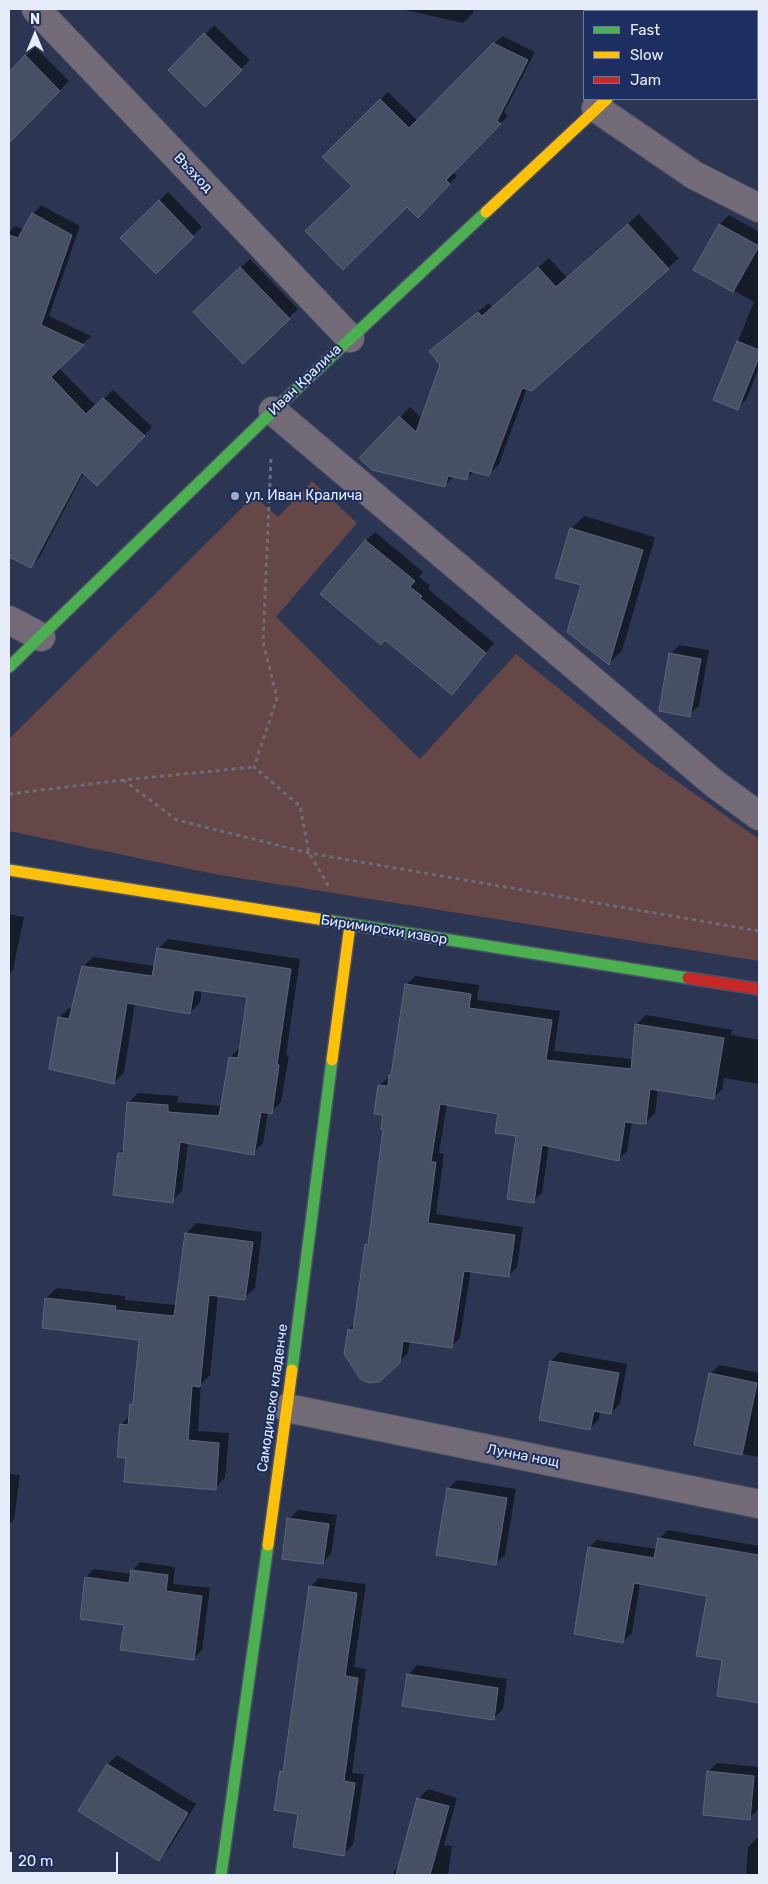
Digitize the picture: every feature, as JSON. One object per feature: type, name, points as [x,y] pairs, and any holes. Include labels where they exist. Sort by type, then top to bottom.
[{"type":"street","name":"Възход","points":[[36,9],[350,338]]},
{"type":"street","name":"Иван Кралича","points":[[9,667],[273,411],[601,104]]},
{"type":"street","points":[[601,104],[694,176],[759,208]]},
{"type":"street","points":[[273,411],[715,784],[759,816]]},
{"type":"street","points":[[9,620],[41,636]]},
{"type":"street","name":"Биримирски извор","points":[[9,870],[759,990]]},
{"type":"street","name":"Самодивско кладенче","points":[[221,1875],[287,1408],[350,925]]},
{"type":"street","name":"Лунна нощ","points":[[287,1408],[759,1504]]},
{"type":"path","points":[[254,767],[277,698],[263,642],[273,411]]},
{"type":"path","points":[[9,794],[254,767],[300,806],[309,853],[350,925]]},
{"type":"path","points":[[123,780],[176,820],[309,853],[759,930]]},
{"type":"shaded area","points":[[312,481],[357,523],[276,617],[420,759],[516,654],[651,763],[759,839],[759,961],[214,874],[9,831],[9,739],[254,496],[278,517]]},
{"type":"building","points":[[204,33],[242,70],[205,107],[168,70]]},
{"type":"building","points":[[493,43],[528,60],[497,121],[501,124],[446,180],[450,184],[418,218],[407,207],[343,270],[305,231],[352,186],[322,157],[380,99],[409,128]]},
{"type":"building","points":[[25,55],[60,91],[9,143],[9,72]]},
{"type":"building","points":[[159,200],[194,237],[156,274],[120,238]]},
{"type":"building","points":[[32,213],[72,235],[41,325],[84,345],[51,377],[86,414],[103,398],[145,436],[97,486],[82,472],[31,568],[9,557],[9,235],[18,238]]},
{"type":"building","points":[[628,224],[669,269],[532,391],[522,388],[489,476],[469,471],[467,480],[448,476],[445,487],[372,470],[359,458],[399,416],[416,432],[440,365],[429,351],[478,312],[482,316],[538,267],[556,287]]},
{"type":"building","points":[[719,224],[759,246],[733,292],[693,270]]},
{"type":"building","points":[[240,267],[290,319],[243,364],[193,312]]},
{"type":"building","points":[[737,341],[759,350],[759,357],[738,410],[713,400]]},
{"type":"building","points":[[570,528],[643,550],[609,665],[567,632],[581,585],[555,578]]},
{"type":"building","points":[[365,540],[415,581],[410,587],[422,596],[420,598],[486,653],[452,695],[385,640],[381,645],[320,594]]},
{"type":"building","points":[[669,653],[701,659],[690,717],[659,711]]},
{"type":"building","points":[[157,948],[291,969],[277,1064],[279,1065],[272,1114],[261,1112],[254,1155],[180,1142],[173,1203],[113,1195],[118,1153],[123,1153],[127,1102],[168,1105],[168,1112],[219,1116],[229,1057],[238,1058],[247,997],[194,990],[190,1014],[127,1003],[114,1084],[49,1069],[58,1017],[69,1019],[82,966],[152,976]]},
{"type":"building","points":[[405,984],[471,994],[469,1008],[552,1020],[546,1060],[631,1069],[635,1024],[724,1038],[714,1099],[650,1089],[646,1124],[625,1122],[619,1161],[542,1145],[534,1203],[507,1199],[516,1136],[495,1133],[498,1114],[440,1104],[431,1162],[436,1162],[428,1223],[515,1235],[509,1277],[464,1271],[452,1348],[403,1341],[400,1363],[379,1382],[369,1383],[360,1379],[344,1354],[348,1329],[353,1330],[365,1244],[368,1245],[383,1130],[381,1129],[383,1115],[374,1114],[378,1085],[388,1086],[389,1075],[391,1075]]},
{"type":"building","points":[[185,1233],[253,1242],[245,1300],[209,1295],[200,1387],[192,1386],[188,1440],[219,1443],[216,1490],[124,1482],[126,1458],[117,1457],[120,1424],[128,1425],[130,1404],[133,1404],[139,1340],[42,1328],[45,1298],[116,1306],[115,1310],[174,1316]]},
{"type":"building","points":[[550,1361],[619,1373],[611,1414],[594,1411],[590,1430],[539,1420]]},
{"type":"building","points":[[709,1373],[757,1383],[742,1455],[694,1445]]},
{"type":"building","points":[[447,1488],[507,1498],[496,1565],[436,1555]]},
{"type":"building","points":[[287,1518],[329,1524],[323,1564],[282,1559]]},
{"type":"building","points":[[658,1538],[759,1555],[759,1703],[717,1696],[722,1660],[696,1656],[707,1596],[634,1583],[623,1643],[574,1634],[588,1547],[654,1558]]},
{"type":"building","points":[[131,1570],[168,1575],[166,1591],[202,1596],[194,1660],[120,1650],[124,1625],[80,1619],[85,1577],[129,1583]]},
{"type":"building","points":[[309,1586],[357,1593],[345,1676],[358,1678],[344,1781],[355,1783],[344,1856],[293,1847],[298,1814],[274,1810],[280,1771],[283,1772]]},
{"type":"building","points":[[407,1674],[498,1688],[494,1720],[402,1706]]},
{"type":"building","points":[[107,1764],[188,1813],[159,1861],[78,1811]]},
{"type":"building","points":[[707,1771],[754,1776],[750,1820],[703,1815]]},
{"type":"building","points":[[417,1798],[449,1806],[430,1875],[396,1875]]},
{"type":"traffic: fast","points":[[9,667],[273,411],[486,212]]},
{"type":"traffic: fast","points":[[331,921],[688,978]]},
{"type":"traffic: fast","points":[[292,1370],[332,1060]]},
{"type":"traffic: fast","points":[[221,1875],[268,1545]]},
{"type":"traffic: slow","points":[[486,212],[606,100]]},
{"type":"traffic: slow","points":[[9,870],[331,921]]},
{"type":"traffic: slow","points":[[332,1060],[350,925]]},
{"type":"traffic: slow","points":[[268,1545],[292,1370]]},
{"type":"traffic: jam","points":[[688,978],[759,989]]},
{"type":"place","name":"ул. Иван Кралича","points":[[235,496]]}]
